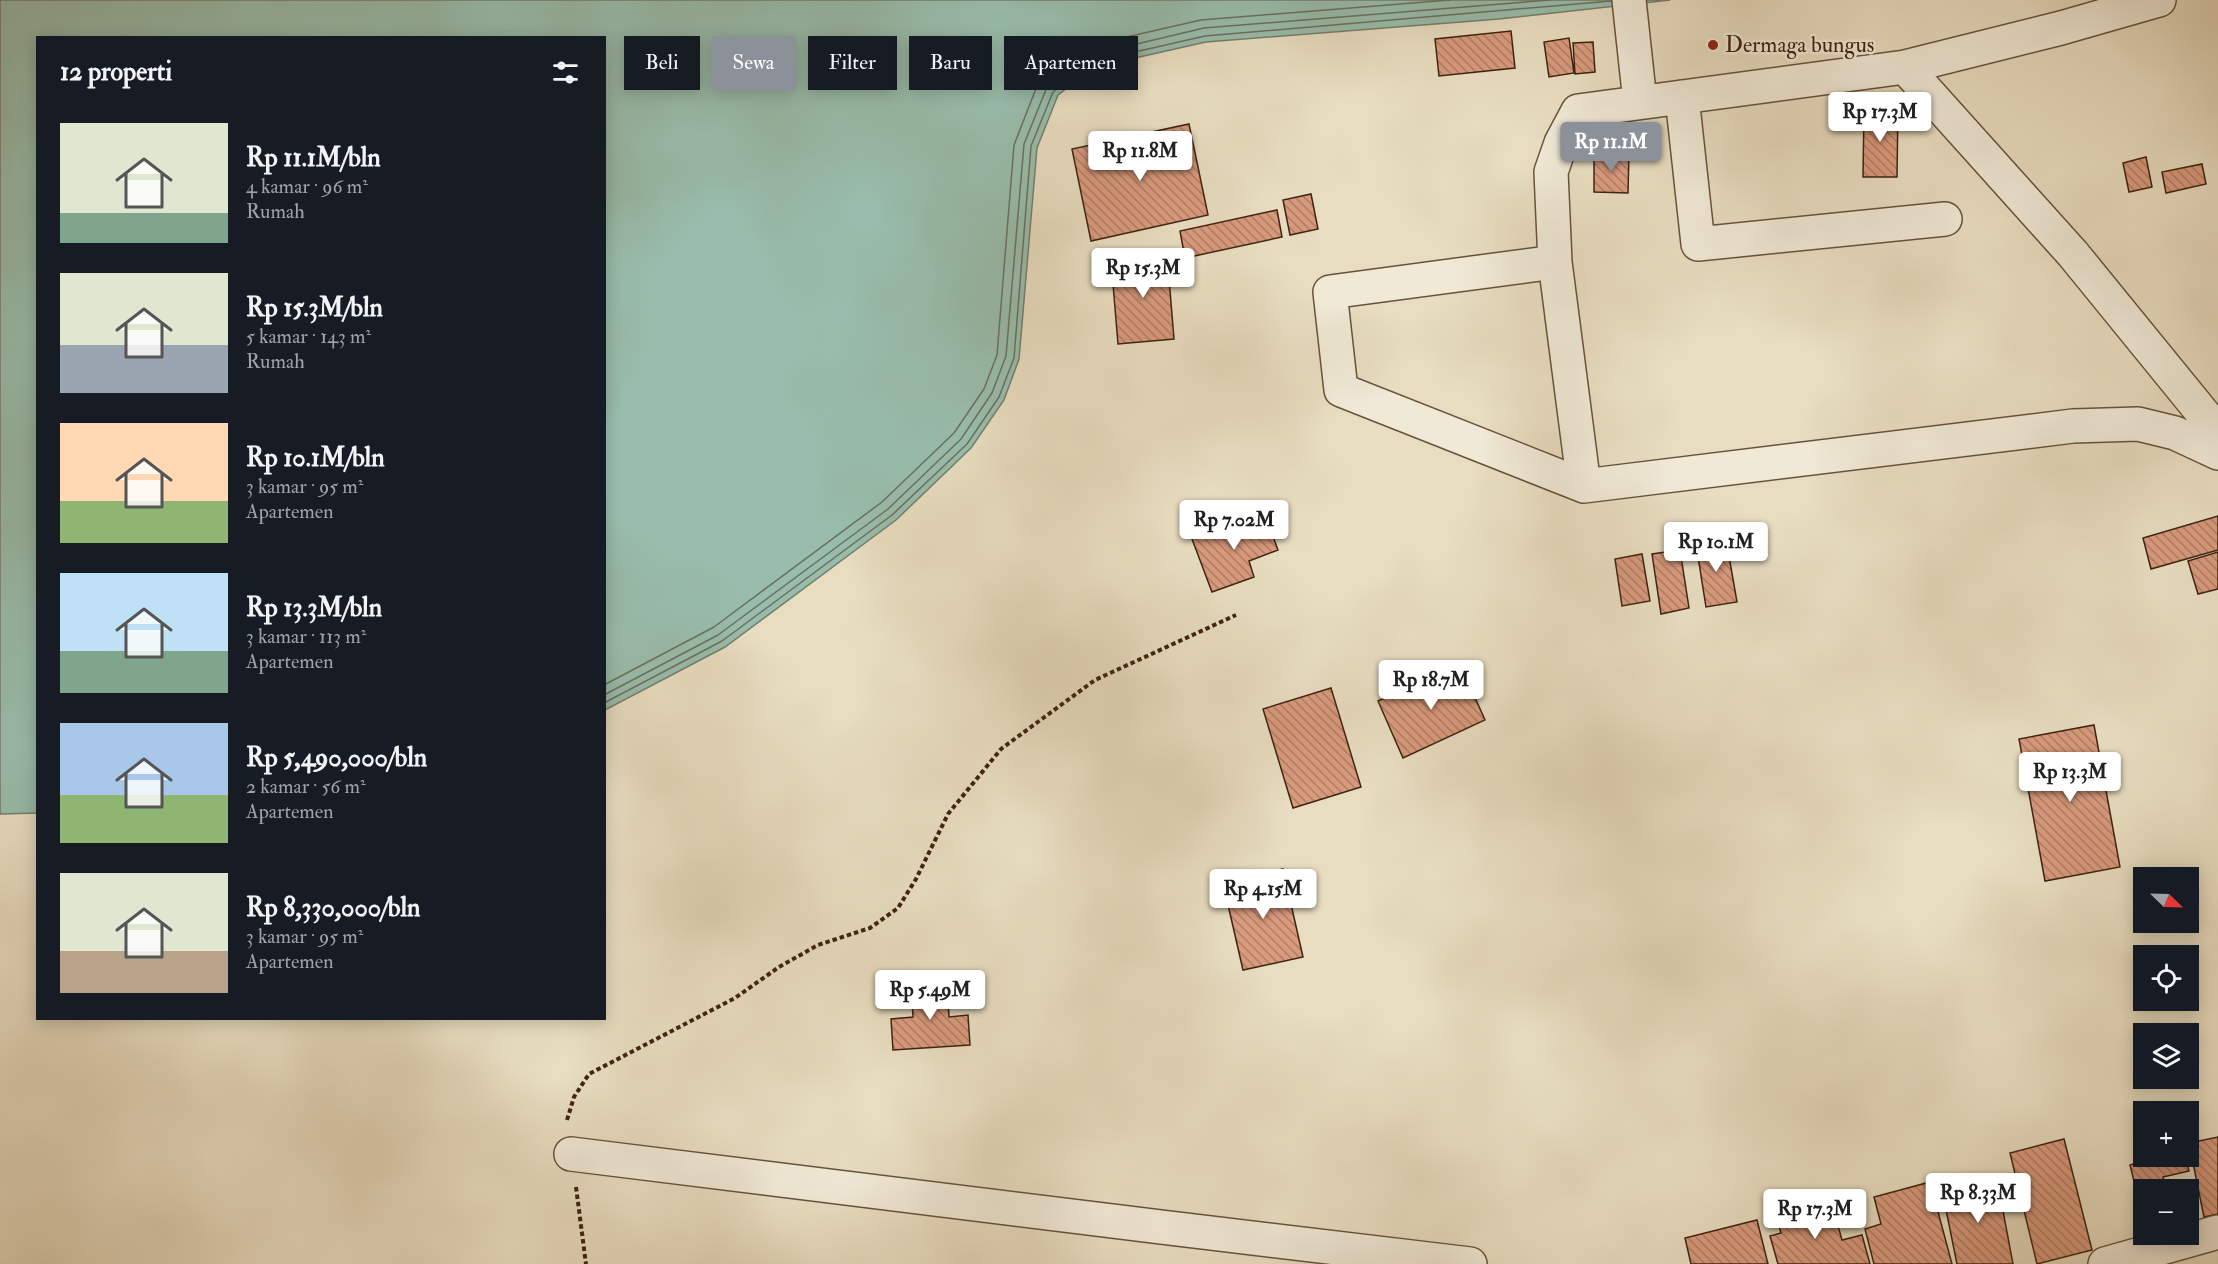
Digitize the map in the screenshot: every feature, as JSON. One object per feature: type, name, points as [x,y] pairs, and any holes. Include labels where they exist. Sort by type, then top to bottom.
[{"type":"street","points":[[1629,0],[1640,102]]},
{"type":"street","points":[[1584,486],[1555,262],[1551,172],[1561,143],[1578,111],[1905,67],[2061,28],[2159,0]]},
{"type":"street","points":[[1905,67],[2073,254],[2218,432]]},
{"type":"street","points":[[1682,97],[1698,244],[1945,219]]},
{"type":"street","points":[[1555,262],[1330,292],[1341,390],[1584,486],[2073,426],[2138,424],[2175,434],[2218,453]]},
{"type":"street","points":[[571,1154],[898,1192],[1214,1235],[1470,1264]]},
{"type":"street","points":[[2105,1264],[2218,1232]]},
{"type":"path","points":[[586,1264],[567,1118],[574,1097],[589,1074],[735,999],[779,967],[818,945],[870,928],[898,908],[916,879],[948,814],[1001,749],[1095,680],[1236,615]]},
{"type":"water","points":[[0,0],[1670,0],[1499,19],[1206,42],[1138,57],[1138,36],[1004,36],[1004,90],[1065,90],[1058,95],[1037,148],[1019,359],[1004,400],[971,448],[896,520],[725,647],[606,709],[606,36],[36,36],[36,813],[0,814]]},
{"type":"building","points":[[1511,31],[1515,68],[1439,76],[1435,39]]},
{"type":"building","points":[[1569,38],[1574,73],[1549,77],[1544,42]]},
{"type":"building","points":[[1593,42],[1595,72],[1575,74],[1573,43]]},
{"type":"building","points":[[1864,108],[1898,108],[1897,177],[1863,177]]},
{"type":"building","points":[[1189,124],[1208,215],[1091,241],[1072,149]]},
{"type":"building","points":[[1594,153],[1629,153],[1628,193],[1594,192]]},
{"type":"building","points":[[2146,157],[2152,187],[2129,192],[2123,163]]},
{"type":"building","points":[[2202,164],[2206,184],[2166,193],[2162,172]]},
{"type":"building","points":[[1311,194],[1318,229],[1290,235],[1283,200]]},
{"type":"building","points":[[1277,210],[1282,237],[1185,258],[1180,231]]},
{"type":"building","points":[[1167,254],[1174,339],[1118,344],[1111,260]]},
{"type":"building","points":[[1264,512],[1278,550],[1249,561],[1254,577],[1212,592],[1192,539]]},
{"type":"building","points":[[2218,516],[2218,550],[2151,569],[2143,538]]},
{"type":"building","points":[[1726,539],[1737,602],[1706,607],[1696,544]]},
{"type":"building","points":[[1680,550],[1689,608],[1661,614],[1652,554]]},
{"type":"building","points":[[2218,552],[2218,589],[2198,594],[2188,561]]},
{"type":"building","points":[[1642,554],[1650,601],[1622,606],[1615,559]]},
{"type":"building","points":[[1460,664],[1485,720],[1403,758],[1378,701]]},
{"type":"building","points":[[1331,688],[1361,787],[1293,808],[1263,709]]},
{"type":"building","points":[[2094,725],[2120,867],[2045,881],[2019,739]]},
{"type":"building","points":[[1283,869],[1303,957],[1243,970],[1223,883]]},
{"type":"building","points":[[947,981],[949,1017],[968,1015],[970,1045],[893,1050],[891,1019],[913,1017],[911,984]]},
{"type":"building","points":[[2218,1137],[2218,1214],[2204,1217],[2199,1179],[2196,1179],[2194,1167],[2199,1167],[2199,1141]]},
{"type":"building","points":[[2064,1139],[2092,1250],[2037,1264],[2010,1153]]},
{"type":"building","points":[[2133,1164],[2133,1167],[2188,1167],[2189,1171],[2163,1177],[2163,1179],[2134,1179],[2130,1165]]},
{"type":"building","points":[[1997,1179],[2013,1264],[1957,1264],[1942,1190]]},
{"type":"building","points":[[1930,1182],[1952,1264],[1874,1264],[1865,1229],[1881,1224],[1874,1197]]},
{"type":"building","points":[[1793,1204],[1797,1219],[1833,1208],[1842,1240],[1862,1235],[1870,1264],[1778,1264],[1770,1236],[1781,1233],[1774,1210]]},
{"type":"building","points":[[1757,1220],[1768,1264],[1691,1264],[1685,1238]]},
{"type":"place","name":"Dermaga bungus","points":[[1713,45]]}]
